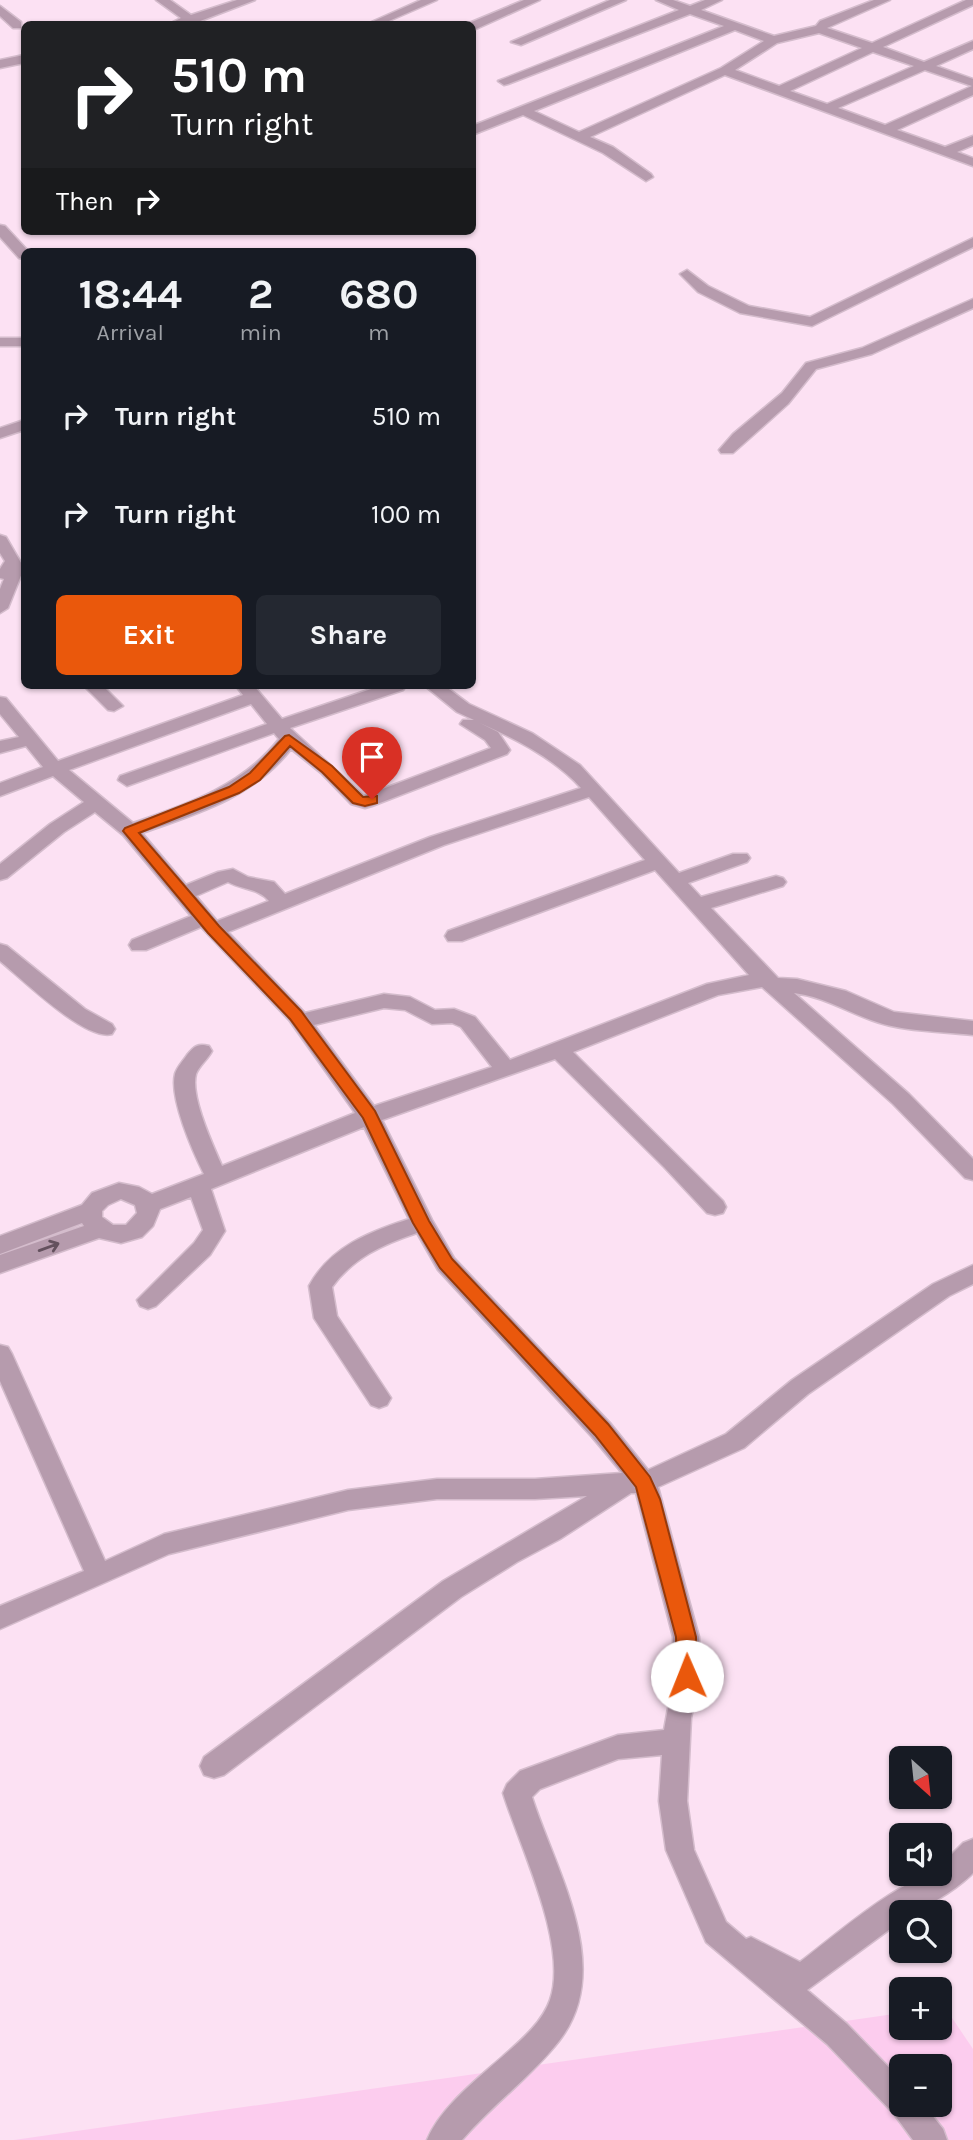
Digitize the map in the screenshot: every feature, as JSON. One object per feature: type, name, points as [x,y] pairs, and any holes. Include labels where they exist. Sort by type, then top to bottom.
[{"type":"street","points":[[162,0],[191,20]]},
{"type":"street","points":[[187,21],[249,0]]},
{"type":"street","points":[[380,21],[431,0]]},
{"type":"street","points":[[476,24],[534,0]]},
{"type":"street","points":[[517,42],[620,0]]},
{"type":"street","points":[[662,0],[773,40]]},
{"type":"street","points":[[504,81],[716,0]]},
{"type":"street","points":[[820,29],[824,24],[884,0]]},
{"type":"street","points":[[952,0],[970,4]]},
{"type":"street","points":[[779,91],[970,4]]},
{"type":"street","points":[[0,10],[17,24]]},
{"type":"street","points":[[476,129],[735,26]]},
{"type":"street","points":[[581,136],[724,71],[773,40],[820,29],[973,83]]},
{"type":"street","points":[[826,109],[973,45]]},
{"type":"street","points":[[4,46],[21,59]]},
{"type":"street","points":[[0,64],[21,60]]},
{"type":"street","points":[[724,71],[973,162]]},
{"type":"street","points":[[886,130],[973,90]]},
{"type":"street","points":[[524,111],[608,150],[646,177]]},
{"type":"street","points":[[946,152],[973,140]]},
{"type":"street","points":[[1,232],[21,252]]},
{"type":"street","points":[[687,274],[704,289],[745,310],[812,322],[973,242]]},
{"type":"street","points":[[727,450],[741,433],[779,405],[811,366],[867,351],[973,303]]},
{"type":"street","points":[[0,342],[21,342]]},
{"type":"street","points":[[0,433],[21,426]]},
{"type":"street","points":[[0,540],[21,582]]},
{"type":"street","points":[[0,608],[13,564]]},
{"type":"street","points":[[96,689],[114,706]]},
{"type":"street","points":[[0,790],[249,689],[284,732],[358,800],[365,802],[501,750],[492,736],[445,708],[441,692]]},
{"type":"street","points":[[127,780],[284,732],[390,689]]},
{"type":"street","points":[[441,692],[463,708],[526,737],[574,769],[768,982],[901,1100],[973,1172]]},
{"type":"street","points":[[0,702],[55,768],[130,831],[209,924],[300,1021],[369,1116],[422,1223],[446,1264],[601,1430],[636,1482],[651,1499],[686,1637],[687,1676],[676,1741],[673,1801],[680,1850],[716,1932],[837,2034],[889,2089]]},
{"type":"street","points":[[130,831],[234,790],[255,776],[284,732]]},
{"type":"street","points":[[0,747],[30,740]]},
{"type":"street","points":[[139,945],[282,903],[437,841],[593,790]]},
{"type":"street","points":[[0,874],[57,828],[97,802]]},
{"type":"street","points":[[675,881],[740,858]]},
{"type":"street","points":[[455,936],[658,862]]},
{"type":"street","points":[[184,893],[233,875],[243,882],[267,886],[282,903]]},
{"type":"street","points":[[697,905],[776,882]]},
{"type":"street","points":[[0,951],[78,1014],[105,1029]]},
{"type":"street","points":[[714,989],[745,958]]},
{"type":"street","points":[[148,1205],[369,1116],[506,1070],[714,989],[768,982],[839,996],[894,1020],[970,1022]]},
{"type":"street","points":[[300,1021],[384,1000],[410,1003],[432,1017],[454,1016],[468,1022],[506,1070]]},
{"type":"street","points":[[557,1049],[672,1161],[715,1207]]},
{"type":"street","points":[[148,1300],[202,1250],[214,1231],[205,1157],[187,1094],[186,1074],[202,1051]]},
{"type":"street","points":[[131,1192],[142,1197],[148,1205],[148,1215],[143,1224],[121,1235],[108,1234],[94,1220],[96,1201],[106,1194],[131,1192]]},
{"type":"street","points":[[0,1245],[94,1220]]},
{"type":"street","points":[[0,1264],[94,1220]]},
{"type":"street","points":[[379,1398],[326,1318],[320,1286],[333,1267],[354,1250],[378,1238],[422,1223]]},
{"type":"street","points":[[214,1766],[452,1589],[508,1554],[636,1482],[689,1464],[735,1441],[800,1387],[941,1290],[973,1273]]},
{"type":"street","points":[[3,1368],[99,1576]]},
{"type":"street","points":[[0,1618],[164,1545],[373,1495],[437,1489],[535,1489],[636,1482]]},
{"type":"street","points":[[442,2140],[494,2084],[521,2061],[554,2023],[567,1992],[570,1975],[561,1922],[517,1793],[530,1780],[618,1747],[676,1741]]},
{"type":"street","points":[[716,1932],[802,1978],[912,1896],[930,1889],[962,1866],[973,1852]]},
{"type":"street","points":[[913,2117],[932,2140]]},
{"type":"shaded area","points":[[889,2015],[889,2040],[952,2040],[952,2018],[973,2049],[973,2140],[14,2140]]},
{"type":"route","points":[[372,799],[365,802],[358,800],[327,769],[289,739],[269,764],[234,790],[130,831],[214,930],[296,1015],[369,1116],[422,1223],[446,1264],[587,1414],[644,1482],[651,1499],[686,1637],[687,1676]]}]
